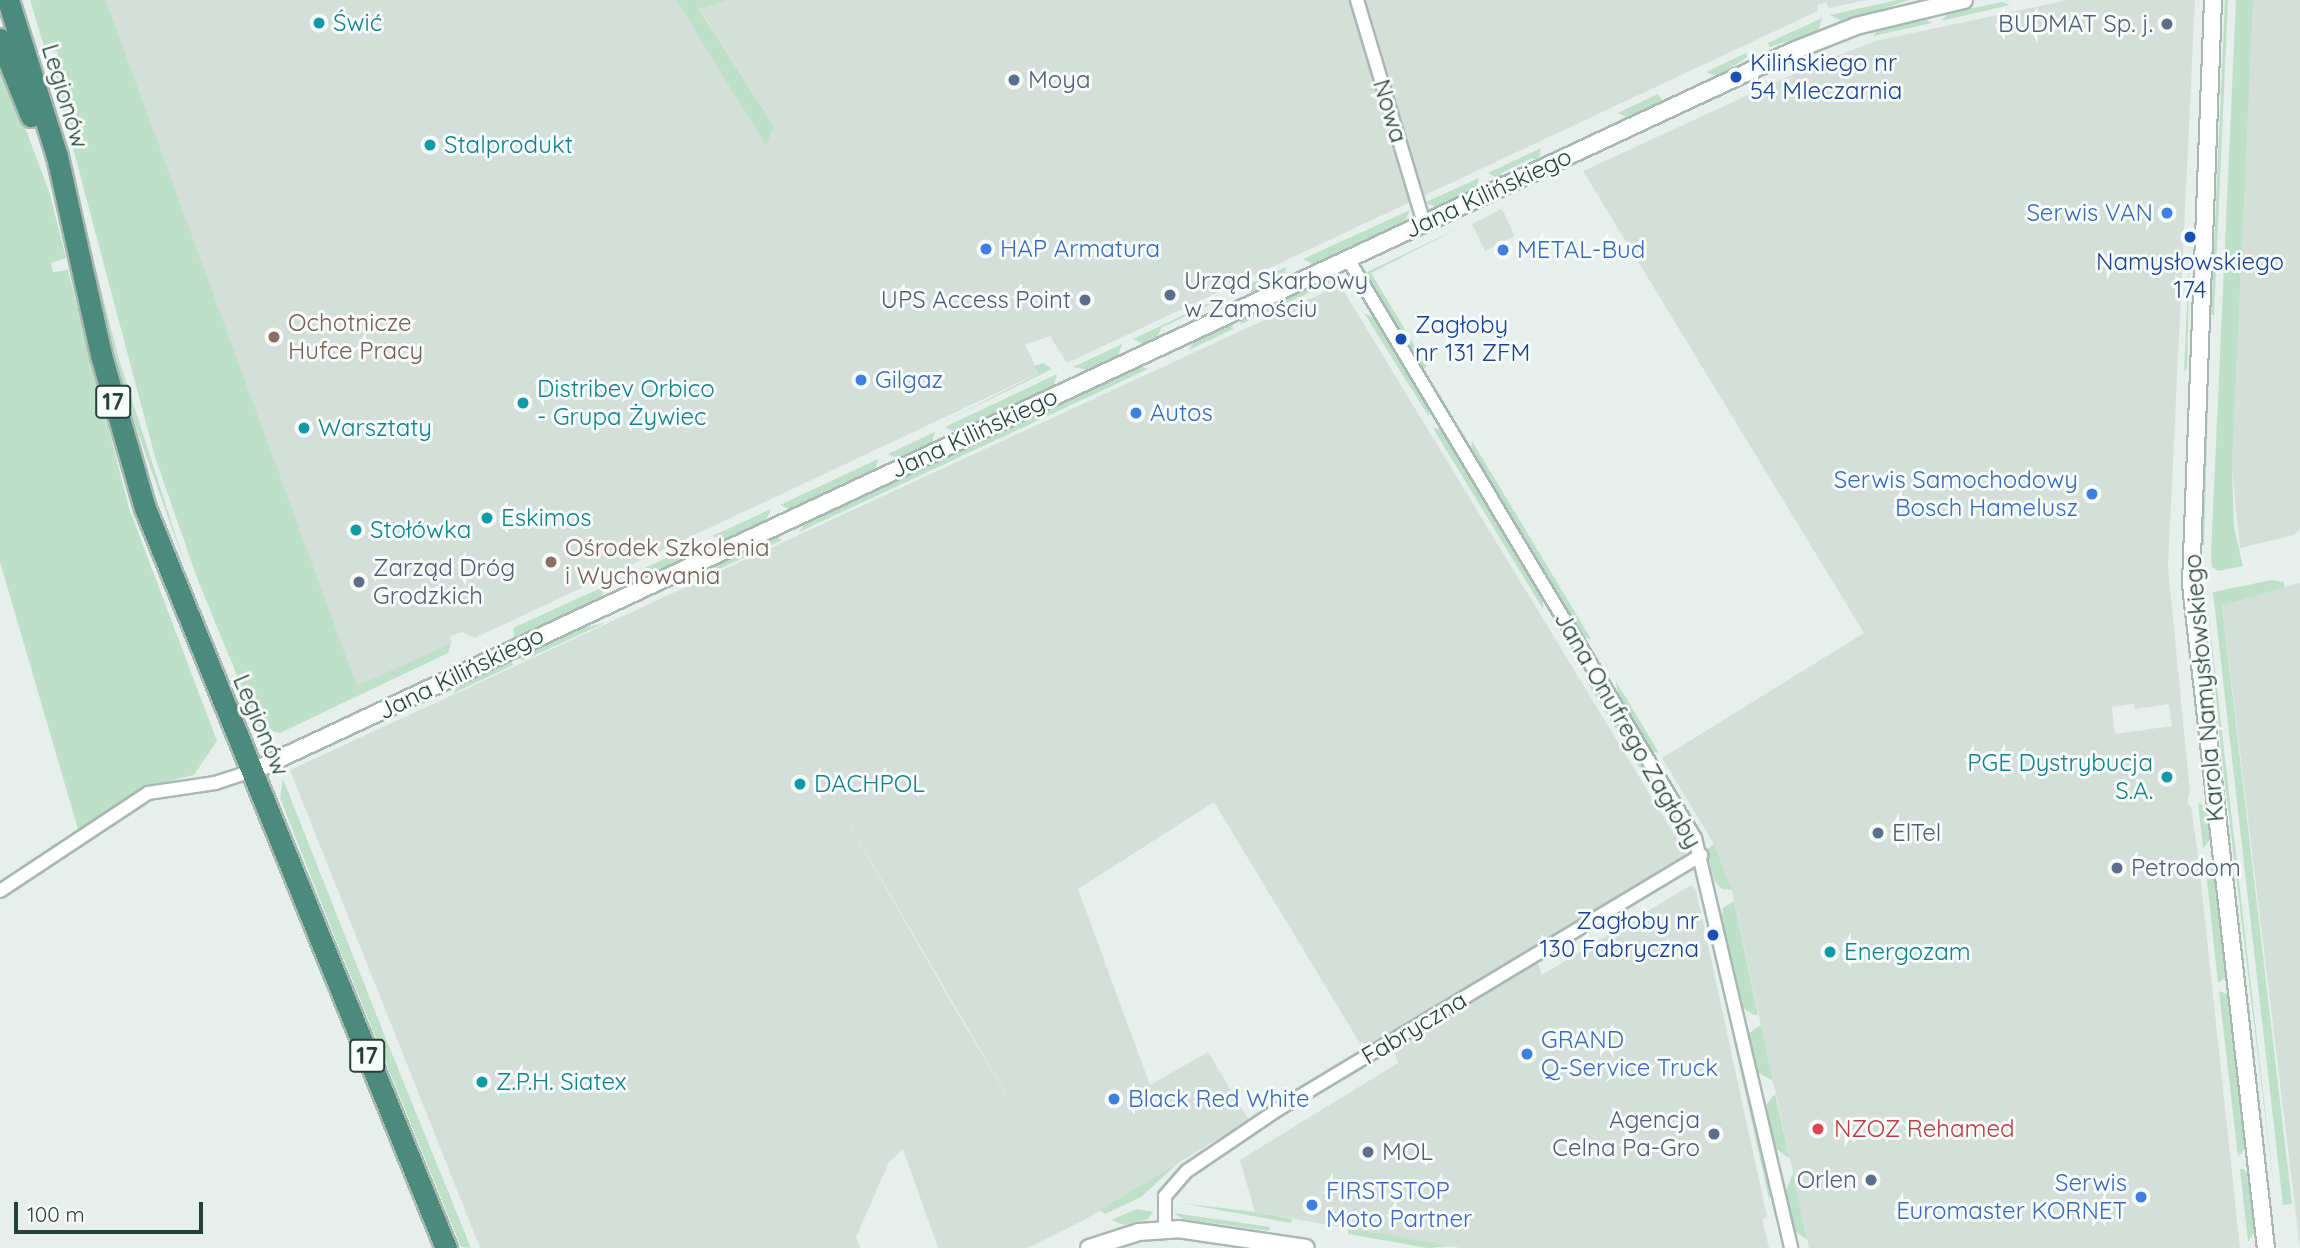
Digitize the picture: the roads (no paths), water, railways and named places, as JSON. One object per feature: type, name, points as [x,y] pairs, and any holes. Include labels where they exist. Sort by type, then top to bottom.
[{"type":"highway","name":"Legionów","points":[[8,0],[55,148],[66,209],[138,486],[446,1248]]},
{"type":"highway","name":"Legionów","points":[[0,39],[66,209]]},
{"type":"street","name":"Nowa","points":[[1357,0],[1424,223]]},
{"type":"street","name":"Jana Kilińskiego","points":[[0,891],[148,793],[215,783],[253,771],[1832,34],[1964,0]]},
{"type":"street","name":"Karola Namysłowskiego","points":[[2213,0],[2191,584],[2266,1248]]},
{"type":"street","name":"Jana Onufrego Zagłoby","points":[[1348,259],[1687,822],[1701,855],[1791,1248]]},
{"type":"street","name":"Fabryczna","points":[[1165,1229],[1165,1196],[1187,1171],[1277,1110],[1701,855]]},
{"type":"street","points":[[1090,1248],[1165,1229],[1205,1230],[1306,1248]]},
{"type":"place","name":"Świć","points":[[319,23]]},
{"type":"place","name":"BUDMAT Sp. j.","points":[[2167,24]]},
{"type":"place","name":"Kilińskiego nr 54 Mleczarnia","points":[[1736,77]]},
{"type":"place","name":"Moya","points":[[1014,80]]},
{"type":"place","name":"Stalprodukt","points":[[430,145]]},
{"type":"place","name":"Serwis VAN","points":[[2167,213]]},
{"type":"place","name":"Namysłowskiego 174","points":[[2190,237]]},
{"type":"place","name":"HAP Armatura","points":[[986,249]]},
{"type":"place","name":"METAL-Bud","points":[[1503,250]]},
{"type":"place","name":"Urząd Skarbowy w Zamościu","points":[[1170,295]]},
{"type":"place","name":"UPS Access Point","points":[[1085,300]]},
{"type":"place","name":"Ochotnicze Hufce Pracy","points":[[274,337]]},
{"type":"place","name":"Zagłoby nr 131 ZFM","points":[[1401,339]]},
{"type":"place","name":"Gilgaz","points":[[861,380]]},
{"type":"place","name":"Distribev Orbico - Grupa Żywiec","points":[[523,403]]},
{"type":"place","name":"Autos","points":[[1136,413]]},
{"type":"place","name":"Warsztaty","points":[[304,428]]},
{"type":"place","name":"Serwis Samochodowy Bosch Hamelusz","points":[[2092,494]]},
{"type":"place","name":"Eskimos","points":[[487,518]]},
{"type":"place","name":"Stołówka","points":[[356,530]]},
{"type":"place","name":"Ośrodek Szkolenia i Wychowania","points":[[551,562]]},
{"type":"place","name":"Zarząd Dróg Grodzkich","points":[[359,582]]},
{"type":"place","name":"PGE Dystrybucja S.A.","points":[[2167,777]]},
{"type":"place","name":"DACHPOL","points":[[800,784]]},
{"type":"place","name":"ElTel","points":[[1878,833]]},
{"type":"place","name":"Petrodom","points":[[2117,868]]},
{"type":"place","name":"Zagłoby nr 130 Fabryczna","points":[[1713,935]]},
{"type":"place","name":"Energozam","points":[[1830,952]]},
{"type":"place","name":"GRAND Q-Service Truck","points":[[1527,1054]]},
{"type":"place","name":"Z.P.H. Siatex","points":[[482,1082]]},
{"type":"place","name":"Black Red White","points":[[1114,1099]]},
{"type":"place","name":"NZOZ Rehamed","points":[[1818,1129]]},
{"type":"place","name":"Agencja Celna Pa-Gro","points":[[1714,1134]]},
{"type":"place","name":"MOL","points":[[1368,1152]]},
{"type":"place","name":"Orlen","points":[[1871,1180]]},
{"type":"place","name":"Serwis Euromaster KORNET","points":[[2141,1197]]},
{"type":"place","name":"FIRSTSTOP Moto Partner","points":[[1312,1205]]}]
